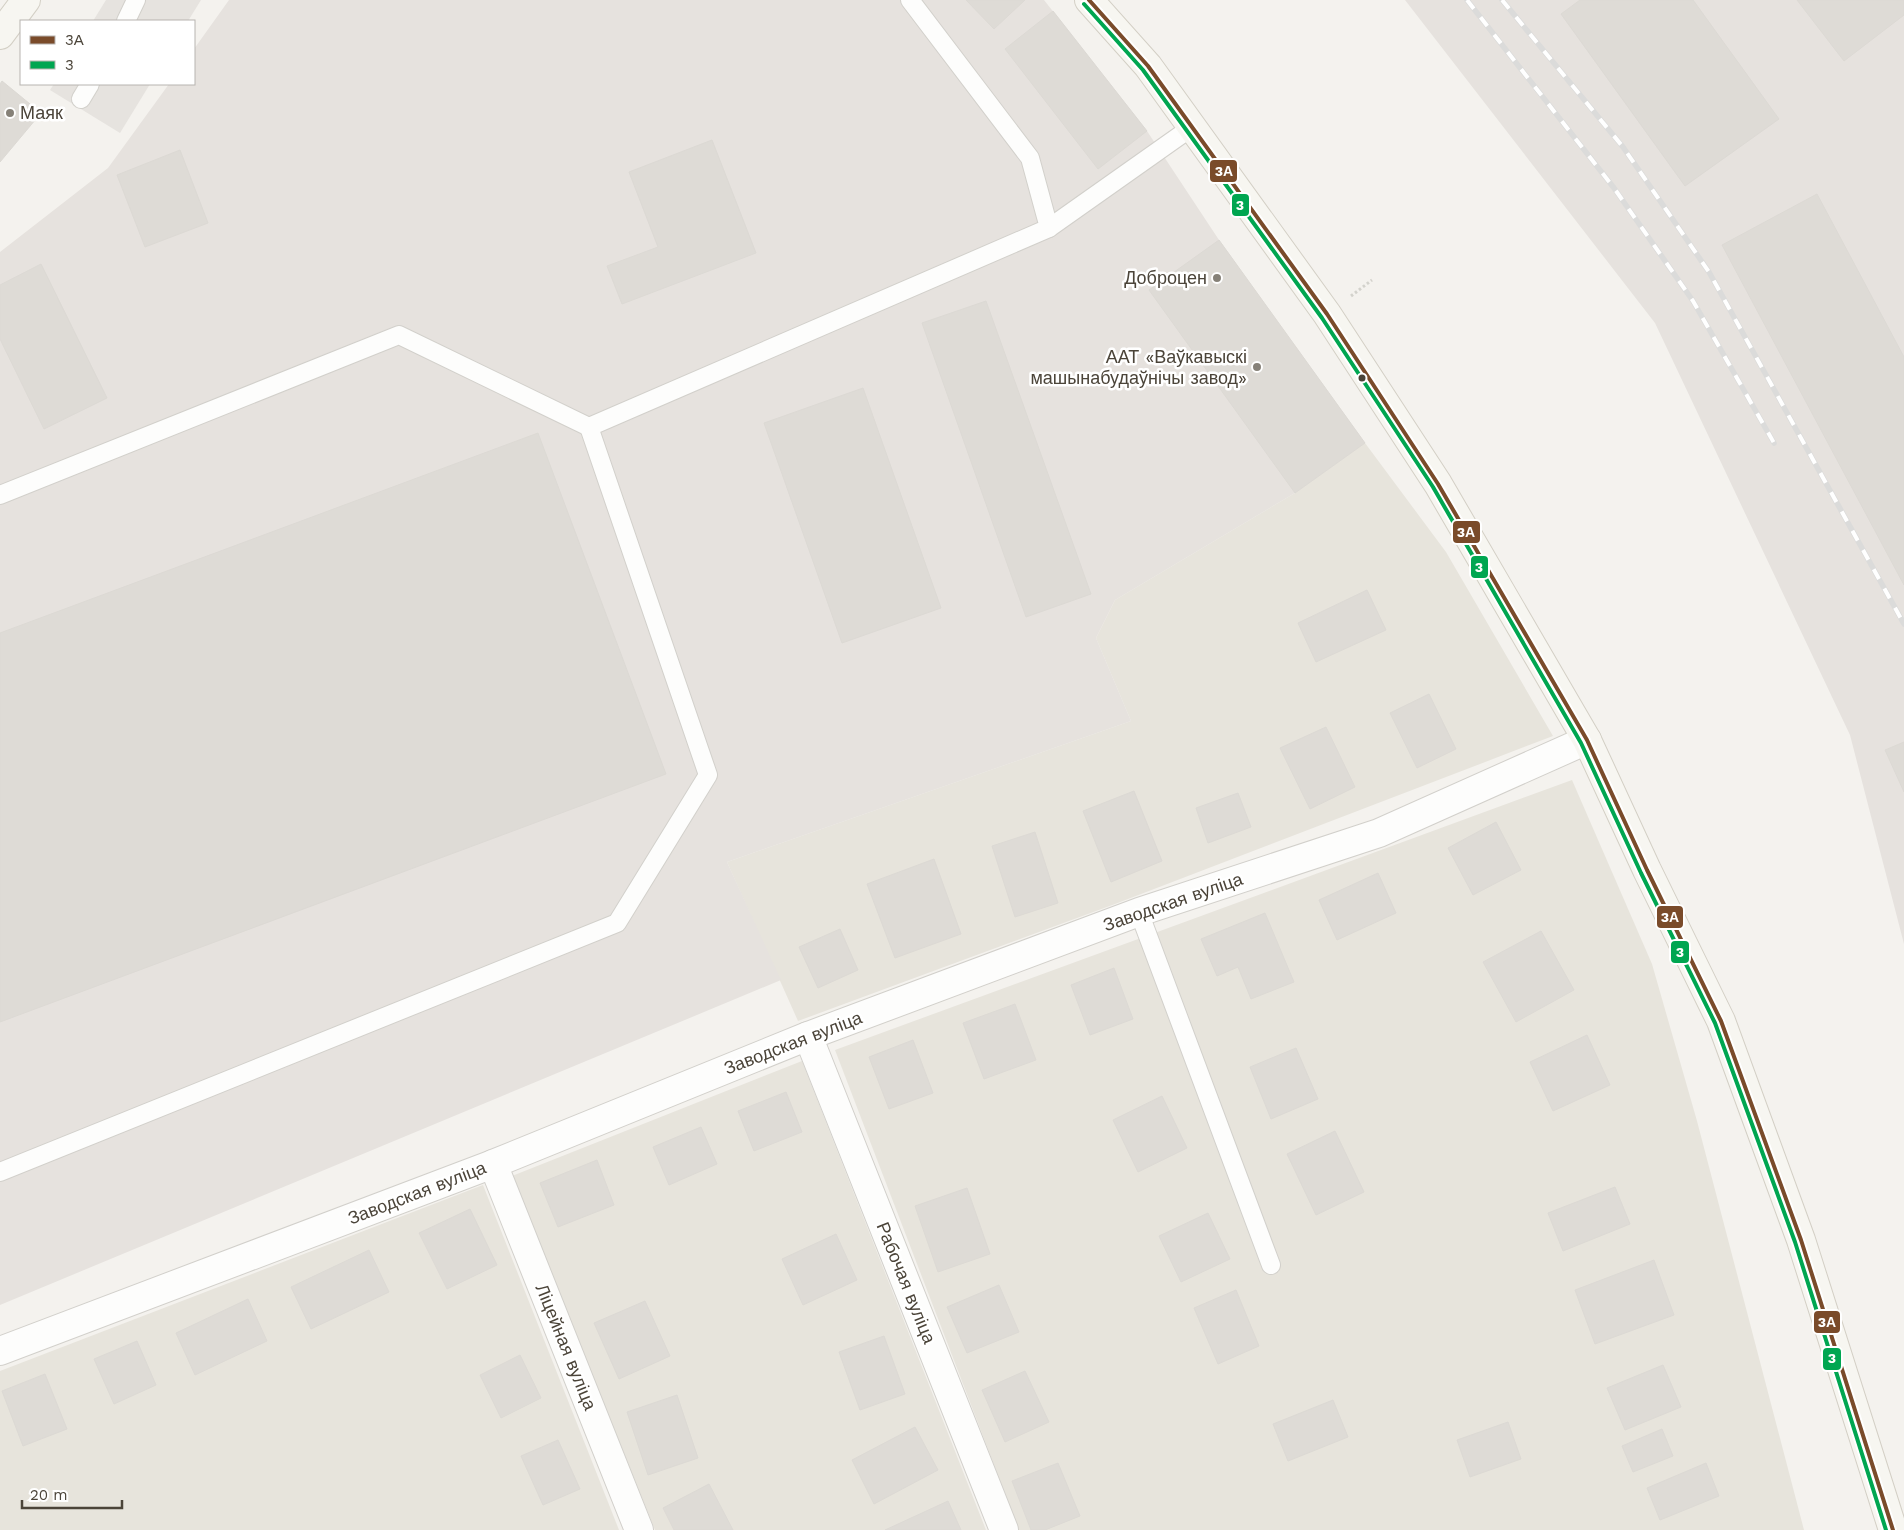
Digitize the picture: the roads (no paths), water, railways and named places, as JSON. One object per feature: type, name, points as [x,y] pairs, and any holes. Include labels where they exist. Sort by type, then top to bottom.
[{"type":"street","points":[[0,35],[26,0]]},
{"type":"street","points":[[1089,0],[1148,66],[1327,314],[1438,484],[1587,740],[1647,870],[1721,1021],[1802,1240],[1893,1530]]},
{"type":"street","name":"Заводская вуліца","points":[[0,1351],[493,1164],[808,1036],[1139,912],[1379,833],[1587,740]]},
{"type":"street","name":"Рабочая вуліца","points":[[808,1036],[1004,1530]]},
{"type":"street","name":"Ліцейная вуліца","points":[[493,1164],[639,1530]]},
{"type":"lane","points":[[126,20],[136,0]]},
{"type":"lane","points":[[910,0],[1030,158],[1050,228]]},
{"type":"lane","points":[[589,427],[1050,228],[1192,127]]},
{"type":"lane","points":[[0,495],[399,335],[589,427],[708,775],[617,923],[0,1172]]},
{"type":"lane","points":[[1139,912],[1271,1265]]},
{"type":"railway","points":[[1467,0],[1614,188],[1693,301],[1774,443]]},
{"type":"railway","points":[[1502,0],[1623,147],[1709,272],[1904,624]]},
{"type":"place","name":"Маяк","points":[[10,113]]},
{"type":"place","name":"Доброцен","points":[[1217,278]]},
{"type":"place","name":"ААТ «Ваўкавыскі машынабудаўнічы завод»","points":[[1257,367]]}]
